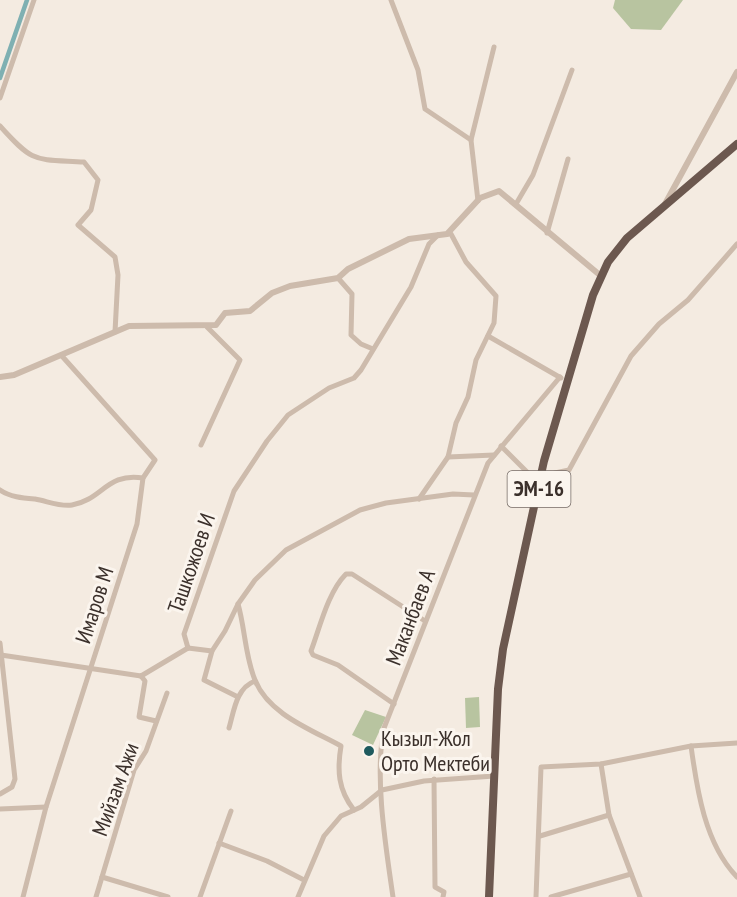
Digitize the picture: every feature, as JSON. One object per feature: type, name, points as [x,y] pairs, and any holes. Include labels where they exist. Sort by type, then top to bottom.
[{"type":"highway","name":"ЭМ-16","points":[[489,897],[498,689],[503,649],[564,379],[601,276],[617,249],[737,144]]},
{"type":"street","points":[[0,98],[34,0]]},
{"type":"street","points":[[391,0],[418,70],[425,109],[471,140]]},
{"type":"street","points":[[478,201],[471,140],[494,47]]},
{"type":"street","points":[[516,204],[533,175],[572,70]]},
{"type":"street","points":[[663,207],[737,72]]},
{"type":"street","points":[[0,126],[25,154],[40,159],[84,162],[98,180],[91,210],[78,225],[115,257],[118,275],[115,332]]},
{"type":"street","points":[[547,233],[568,159]]},
{"type":"street","points":[[444,233],[478,201],[499,191],[601,276]]},
{"type":"street","points":[[0,377],[14,375],[129,326],[207,327],[216,325],[225,313],[250,310],[272,293],[290,286],[338,278],[348,269],[409,239],[444,233],[451,234],[466,262],[496,296],[494,323],[477,360],[468,397],[456,423],[448,457],[419,499]]},
{"type":"street","name":"Ташкожоев И","points":[[188,648],[184,634],[234,491],[280,423],[328,388],[354,378],[411,287],[429,244],[444,233]]},
{"type":"street","points":[[537,501],[550,476],[569,470],[631,356],[659,324],[688,300],[737,244]]},
{"type":"street","points":[[338,278],[351,294],[351,335],[361,344],[373,349]]},
{"type":"street","points":[[201,446],[240,360],[207,327]]},
{"type":"street","points":[[488,336],[564,379]]},
{"type":"street","name":"Имаров М","points":[[23,897],[46,807],[138,524],[143,478],[153,467],[155,460],[153,455],[136,440],[61,355]]},
{"type":"street","name":"Маканбаев А","points":[[393,897],[384,828],[379,749],[384,728],[474,495],[494,455],[564,379]]},
{"type":"street","points":[[501,446],[529,474],[541,477]]},
{"type":"street","points":[[448,457],[494,455]]},
{"type":"street","points":[[0,490],[16,497],[70,506],[89,498],[117,479],[131,476],[143,478]]},
{"type":"street","points":[[238,697],[204,680],[212,651],[238,604],[255,580],[286,550],[317,530],[360,510],[387,503],[453,494],[474,495]]},
{"type":"street","points":[[394,704],[338,665],[313,655],[311,651],[322,620],[341,580],[346,574],[352,574],[425,621]]},
{"type":"street","points":[[238,604],[255,681],[264,694],[286,716],[341,746],[337,773],[344,796],[354,810]]},
{"type":"street","points":[[0,643],[15,779],[12,787],[0,794]]},
{"type":"street","points":[[1,655],[141,676],[188,648],[212,651]]},
{"type":"street","points":[[141,676],[144,681],[139,717],[156,722]]},
{"type":"street","points":[[229,728],[238,697],[248,683],[255,681]]},
{"type":"street","name":"Мийзам Ажи","points":[[96,897],[134,770],[146,751],[167,693]]},
{"type":"street","points":[[537,897],[541,767],[601,764],[691,746],[737,743]]},
{"type":"street","points":[[691,746],[698,798],[725,865],[737,877]]},
{"type":"street","points":[[601,764],[609,815],[640,897]]},
{"type":"street","points":[[298,897],[324,836],[341,816],[354,810],[382,790],[434,779],[494,776]]},
{"type":"street","points":[[434,779],[435,887],[444,892],[443,897]]},
{"type":"street","points":[[0,809],[46,807]]},
{"type":"street","points":[[200,897],[231,811]]},
{"type":"street","points":[[540,836],[609,815]]},
{"type":"street","points":[[219,843],[267,861],[304,880]]},
{"type":"street","points":[[551,897],[631,874]]},
{"type":"street","points":[[102,877],[168,897]]},
{"type":"green space","points":[[615,0],[683,0],[661,30],[631,29],[613,8]]},
{"type":"green space","points":[[479,697],[480,727],[466,728],[465,698]]},
{"type":"green space","points":[[365,710],[386,717],[373,745],[352,735]]},
{"type":"waterway","points":[[0,78],[27,0]]},
{"type":"place","name":"Кызыл-Жол Орто Мектеби","points":[[369,751]]}]
